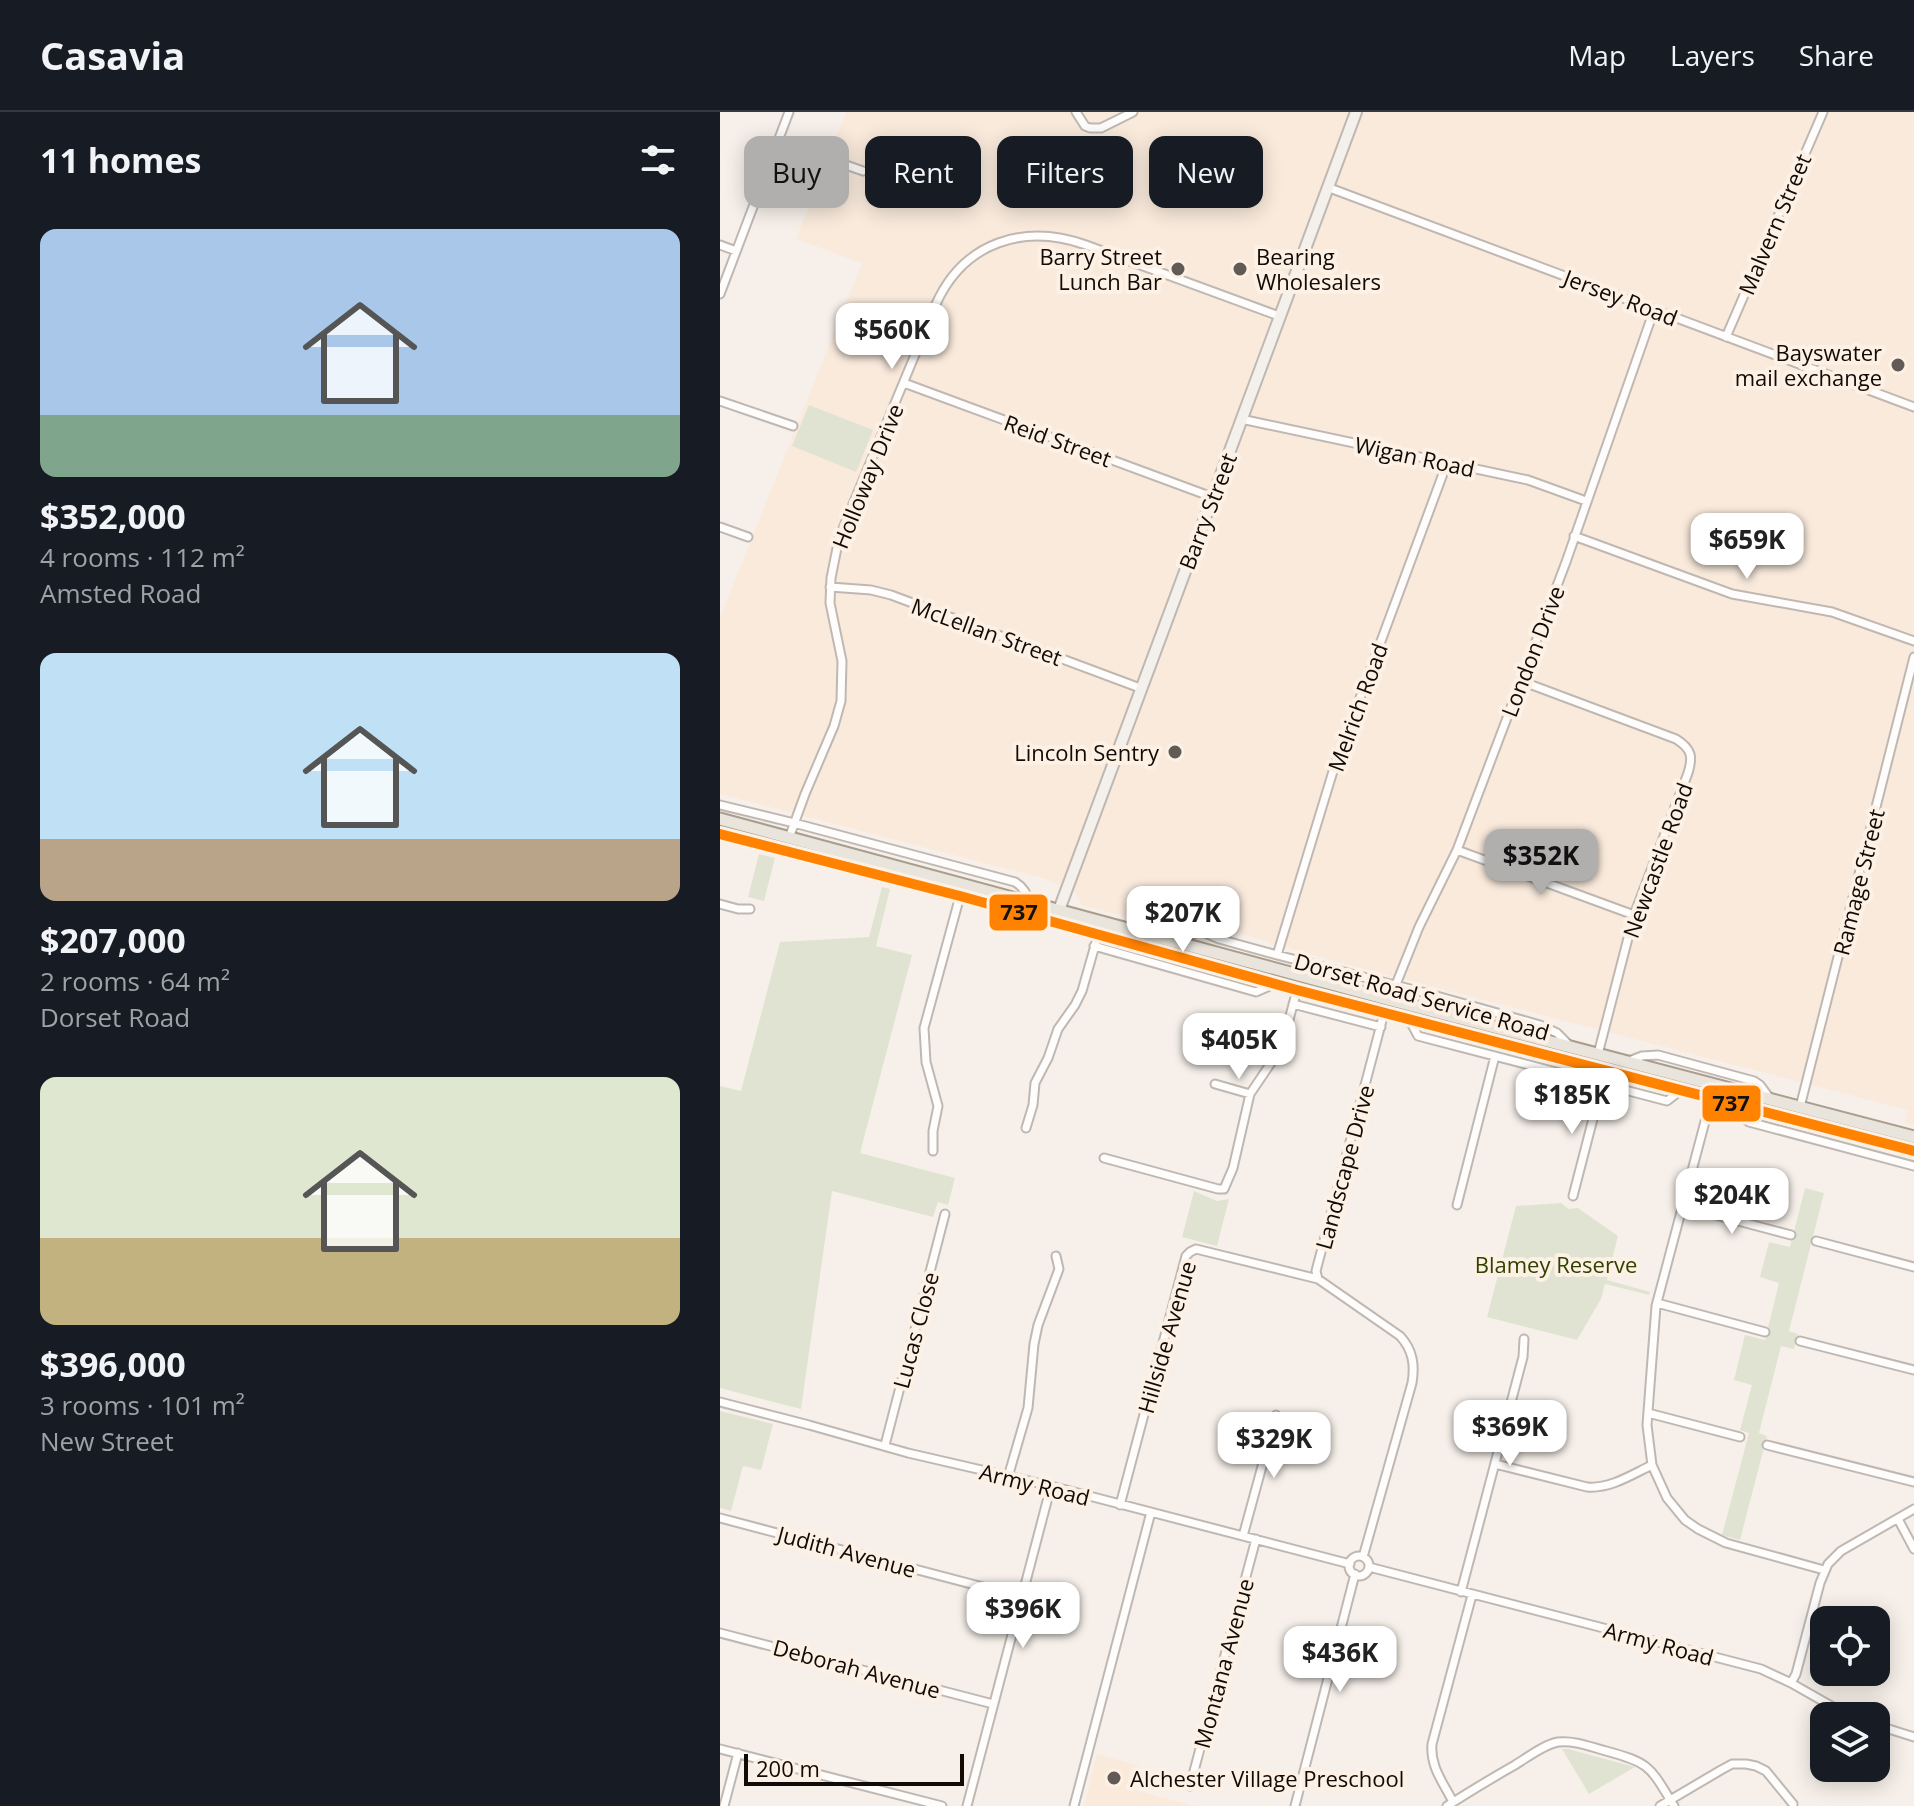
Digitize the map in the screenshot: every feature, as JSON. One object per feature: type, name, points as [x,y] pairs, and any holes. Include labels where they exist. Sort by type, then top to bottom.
[{"type":"main road","name":"Barry Street","points":[[1059,910],[1356,112]]},
{"type":"main road","points":[[720,819],[1914,1137]]},
{"type":"main road","points":[[720,834],[960,896],[1055,923],[1096,940],[1181,958],[1909,1150]]},
{"type":"main road","points":[[1055,923],[1059,910]]},
{"type":"main road","points":[[1179,943],[1181,958]]},
{"type":"main road","points":[[1384,1013],[1387,999]]},
{"type":"main road","points":[[1711,1099],[1714,1084]]},
{"type":"main road","points":[[1797,1121],[1800,1107]]},
{"type":"main road","points":[[1898,1132],[1909,1150]]},
{"type":"street","points":[[780,136],[789,112]]},
{"type":"street","points":[[1076,112],[1085,126],[1096,129],[1133,112]]},
{"type":"street","name":"Malvern Street","points":[[1726,337],[1823,112]]},
{"type":"street","points":[[849,166],[863,171]]},
{"type":"street","name":"Jersey Road","points":[[1327,187],[1914,407]]},
{"type":"street","points":[[720,294],[752,208]]},
{"type":"street","name":"Holloway Drive","points":[[789,838],[834,726],[843,689],[842,661],[833,626],[830,587],[839,538],[936,304],[948,282],[978,253],[1000,242],[1032,235],[1067,238],[1279,316]]},
{"type":"street","points":[[720,245],[736,251]]},
{"type":"street","name":"London Drive","points":[[1395,987],[1419,927],[1457,850],[1654,310]]},
{"type":"street","name":"Reid Street","points":[[904,383],[1212,497]]},
{"type":"street","points":[[720,401],[793,426]]},
{"type":"street","name":"Wigan Road","points":[[1241,419],[1528,480],[1586,501]]},
{"type":"street","name":"Melrich Road","points":[[1277,955],[1334,768],[1447,463]]},
{"type":"street","points":[[720,527],[748,537]]},
{"type":"street","points":[[1574,536],[1732,594],[1832,612],[1914,641]]},
{"type":"street","name":"McLellan Street","points":[[830,587],[891,595],[1140,688]]},
{"type":"street","name":"Ramage Street","points":[[1800,1107],[1914,657]]},
{"type":"street","name":"Newcastle Road","points":[[1521,681],[1676,739],[1686,745],[1691,762],[1634,915],[1598,1054]]},
{"type":"street","points":[[720,805],[1015,882],[1026,892],[1029,901]]},
{"type":"street","points":[[1457,850],[1634,915]]},
{"type":"street","points":[[933,1151],[938,1106],[926,1062],[924,1028],[960,896]]},
{"type":"street","points":[[720,904],[750,909]]},
{"type":"street","name":"Dorset Road Service Road","points":[[1179,943],[1201,931],[1219,939],[1540,1025],[1557,1033],[1570,1047]]},
{"type":"street","points":[[1026,1128],[1035,1083],[1048,1058],[1053,1038],[1082,991],[1096,940]]},
{"type":"street","name":"Dorset Road Service Road","points":[[1096,940],[1256,992],[1274,984]]},
{"type":"street","points":[[1104,1158],[1224,1189],[1233,1168],[1250,1094],[1279,1051],[1297,990]]},
{"type":"street","name":"Dorset Road Service Road","points":[[1293,1004],[1381,1027]]},
{"type":"street","name":"Landscape Drive","points":[[1363,1557],[1412,1383],[1413,1358],[1400,1336],[1318,1279],[1316,1271],[1384,1013]]},
{"type":"street","name":"Dorset Road Service Road","points":[[1409,1019],[1418,1036],[1667,1101],[1680,1091]]},
{"type":"street","name":"Dorset Road Service Road","points":[[1513,1060],[1541,1054]]},
{"type":"street","points":[[1627,1062],[1642,1056],[1658,1055],[1754,1081],[1770,1099]]},
{"type":"street","points":[[1457,1205],[1495,1056]]},
{"type":"street","points":[[1215,1084],[1250,1094]]},
{"type":"street","points":[[1573,1196],[1602,1084]]},
{"type":"street","points":[[1711,1099],[1657,1303],[1648,1413],[1648,1447],[1652,1465],[1667,1498],[1685,1520],[1698,1529],[1726,1543],[1824,1570]]},
{"type":"street","points":[[1736,1105],[1744,1121],[1914,1166]]},
{"type":"street","points":[[1682,1206],[1791,1235]]},
{"type":"street","name":"Lucas Close","points":[[885,1445],[945,1214]]},
{"type":"street","points":[[1816,1241],[1914,1267]]},
{"type":"street","name":"Hillside Avenue","points":[[1120,1505],[1186,1256],[1196,1249],[1318,1279]]},
{"type":"street","points":[[1008,1477],[1028,1408],[1038,1325],[1059,1269],[1056,1256]]},
{"type":"street","points":[[1657,1303],[1765,1332]]},
{"type":"street","points":[[1461,1592],[1523,1357],[1524,1339]]},
{"type":"street","points":[[1800,1341],[1914,1370]]},
{"type":"street","name":"Army Road","points":[[721,1402],[908,1453],[1051,1486],[1350,1564]]},
{"type":"street","points":[[1648,1413],[1740,1437]]},
{"type":"street","points":[[1243,1536],[1276,1415]]},
{"type":"street","points":[[1767,1445],[1914,1482]]},
{"type":"street","points":[[1495,1464],[1598,1488],[1652,1465]]},
{"type":"street","points":[[967,1806],[1051,1486]]},
{"type":"street","points":[[1791,1683],[1824,1570],[1841,1551],[1914,1509]]},
{"type":"street","points":[[1074,1806],[1151,1512]]},
{"type":"street","name":"Judith Avenue","points":[[720,1518],[1021,1597]]},
{"type":"street","points":[[1898,1519],[1914,1549]]},
{"type":"street","name":"Montana Avenue","points":[[1190,1786],[1256,1539]]},
{"type":"street","points":[[1355,1557],[1363,1557],[1367,1559],[1369,1567],[1364,1574],[1355,1574],[1350,1564],[1355,1557]]},
{"type":"street","name":"Army Road","points":[[1369,1567],[1761,1669],[1824,1702]]},
{"type":"street","points":[[1295,1806],[1355,1574]]},
{"type":"street","points":[[1472,1595],[1432,1744],[1433,1765],[1450,1804],[1549,1745],[1560,1742],[1574,1743],[1644,1764],[1652,1771],[1672,1803]]},
{"type":"street","name":"Deborah Avenue","points":[[720,1633],[993,1704]]},
{"type":"street","points":[[1890,1729],[1914,1737]]},
{"type":"street","points":[[720,1749],[942,1806]]},
{"type":"street","points":[[724,1806],[738,1753]]},
{"type":"street","points":[[1660,1806],[1672,1803],[1732,1764],[1756,1766],[1766,1771],[1793,1804]]},
{"type":"shaded area","points":[[846,112],[1914,112],[1914,1125],[1905,1123],[1908,1110],[1338,962],[1189,919],[1184,933],[1082,905],[1076,894],[1046,879],[720,794],[720,617],[862,263],[796,239],[808,208],[849,208],[849,136],[837,136]]},
{"type":"shaded area","name":"Alchester Village Preschool","points":[[1097,1754],[1140,1766],[1135,1790],[1194,1806],[1084,1806]]},
{"type":"green space","points":[[809,405],[873,430],[856,472],[792,446]]},
{"type":"green space","points":[[759,854],[775,858],[764,901],[748,897]]},
{"type":"green space","points":[[882,887],[890,889],[876,946],[912,955],[860,1153],[955,1178],[948,1205],[938,1202],[933,1217],[832,1191],[801,1409],[720,1388],[720,1086],[741,1091],[780,942],[869,937]]},
{"type":"green space","points":[[1805,1188],[1824,1193],[1789,1331],[1798,1334],[1794,1349],[1781,1346],[1759,1433],[1767,1436],[1740,1540],[1722,1535],[1749,1433],[1740,1430],[1752,1385],[1734,1380],[1745,1335],[1765,1340],[1779,1283],[1760,1277],[1769,1242],[1790,1247]]},
{"type":"green space","points":[[1194,1191],[1217,1201],[1229,1199],[1217,1246],[1182,1237]]},
{"type":"green space","name":"Blamey Reserve","points":[[1561,1203],[1569,1209],[1578,1208],[1618,1236],[1607,1280],[1650,1292],[1649,1295],[1605,1284],[1601,1299],[1577,1340],[1487,1317],[1516,1206]]},
{"type":"green space","points":[[720,1411],[773,1424],[761,1470],[743,1466],[731,1511],[720,1508]]},
{"type":"green space","points":[[1562,1749],[1568,1749],[1635,1767],[1589,1794]]},
{"type":"transit line","name":"737","points":[[720,834],[960,896],[1297,990],[1914,1151]]},
{"type":"place","name":"Barry Street Lunch Bar","points":[[1178,269]]},
{"type":"place","name":"Bearing Wholesalers","points":[[1240,269]]},
{"type":"place","name":"Bayswater mail exchange","points":[[1898,365]]},
{"type":"place","name":"Lincoln Sentry","points":[[1175,752]]},
{"type":"place","name":"Alchester Village Preschool","points":[[1114,1778]]}]
